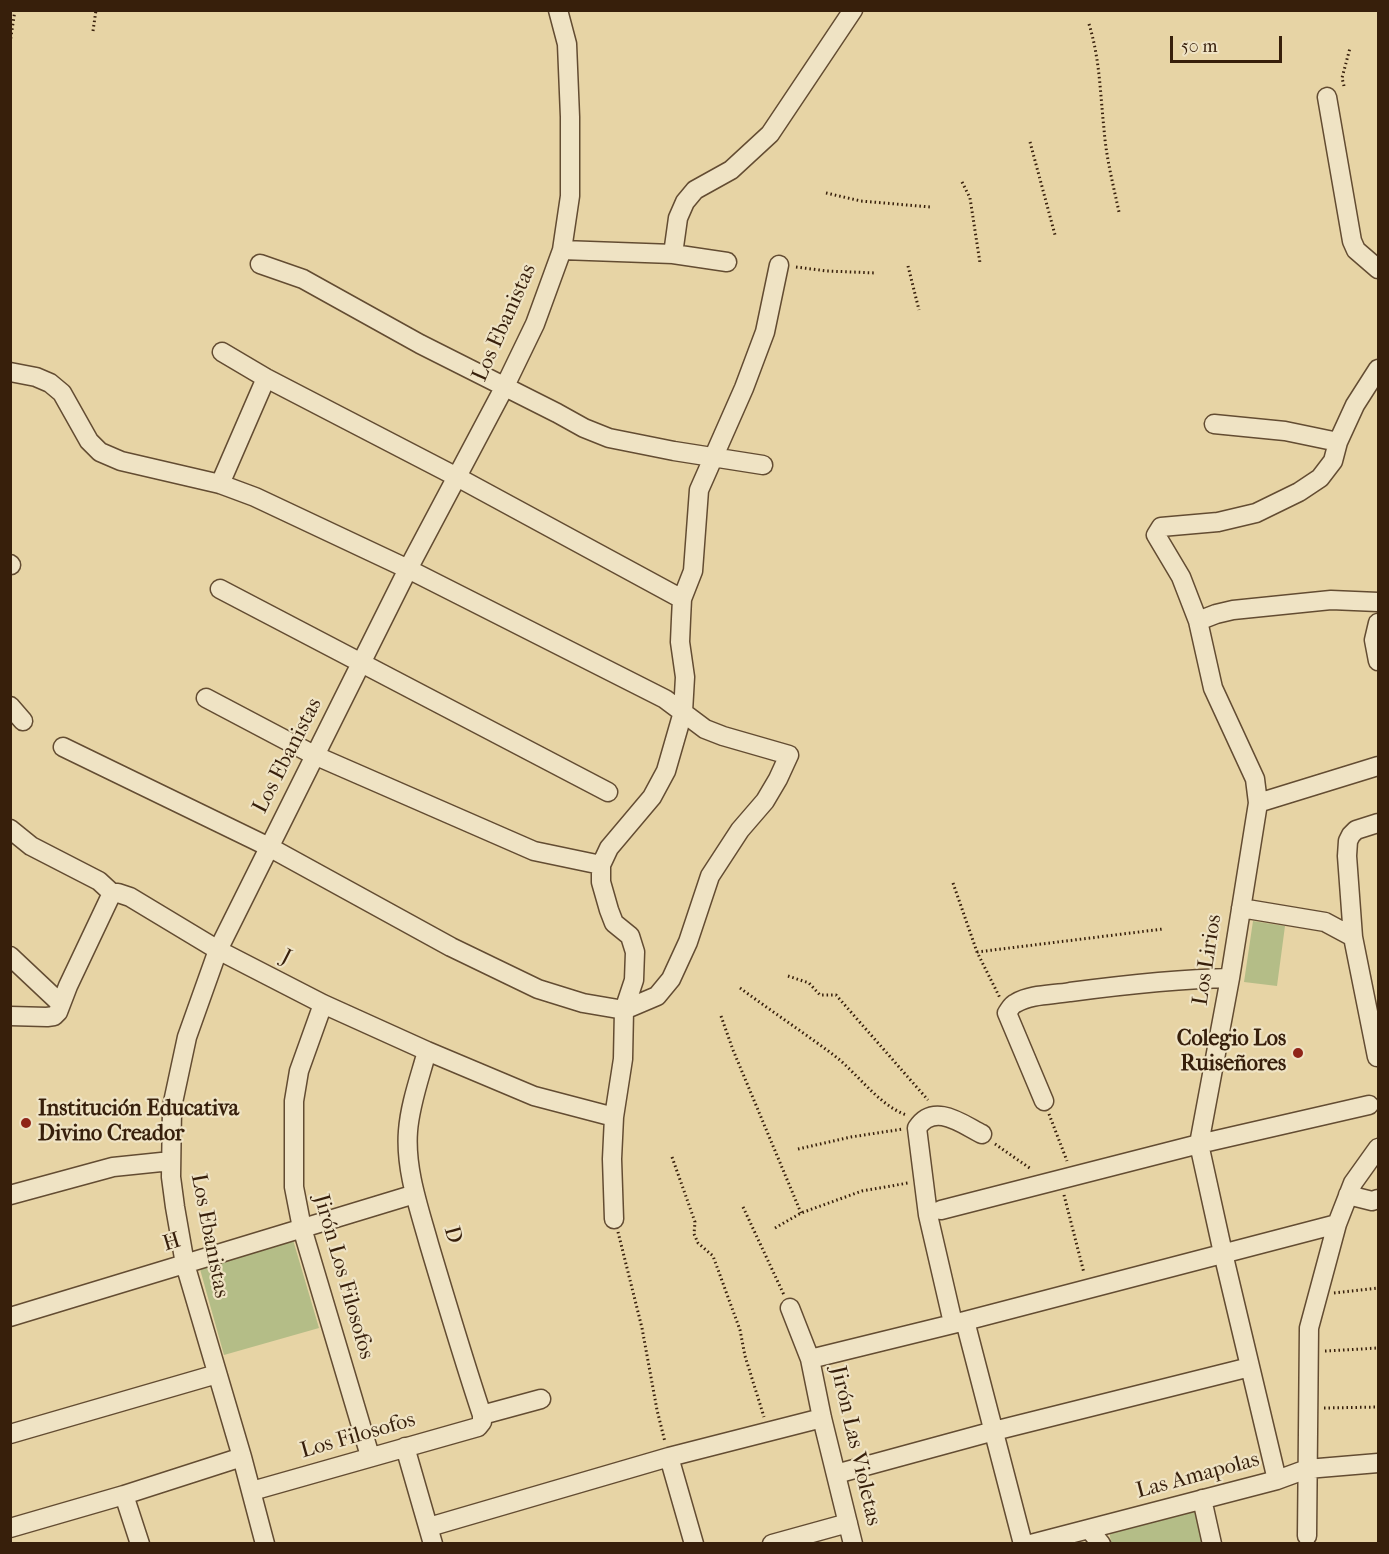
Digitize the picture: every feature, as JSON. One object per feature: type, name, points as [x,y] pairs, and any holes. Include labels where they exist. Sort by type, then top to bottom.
[{"type":"street","name":"Los Ebanistas","points":[[265,1544],[252,1491],[185,1264],[175,1207],[171,1161],[172,1107],[187,1037],[218,950],[408,569],[505,386],[534,324],[562,249],[570,196],[570,117],[567,44],[558,10]]},
{"type":"street","points":[[673,254],[678,218],[685,202],[695,190],[731,170],[770,134],[853,10]]},
{"type":"street","points":[[1327,98],[1352,241],[1356,250],[1378,269]]},
{"type":"street","points":[[562,249],[673,254],[727,262]]},
{"type":"street","points":[[260,264],[303,279],[420,344],[584,428],[609,438],[763,465]]},
{"type":"street","points":[[614,1219],[612,1159],[614,1118],[623,1059],[624,1010],[634,980],[636,952],[630,936],[614,923],[601,882],[601,866],[609,848],[652,797],[666,771],[683,712],[685,677],[680,642],[682,599],[693,571],[699,490],[744,388],[765,332],[779,265]]},
{"type":"street","points":[[222,352],[266,378],[457,477],[682,599]]},
{"type":"street","points":[[1214,424],[1285,431],[1338,442],[1355,405],[1378,369]]},
{"type":"street","points":[[10,372],[43,380],[62,393],[89,441],[100,452],[121,460],[220,484],[255,497],[408,569],[665,699],[705,729],[789,754],[765,801],[740,830],[710,876],[688,942],[671,979],[657,996],[624,1010],[584,1003],[538,988],[450,947],[269,847],[63,747]]},
{"type":"street","points":[[220,484],[266,378]]},
{"type":"street","name":"Los Lirios","points":[[1277,1480],[1222,1253],[1199,1144],[1230,978],[1258,803],[1255,779],[1213,688],[1198,621],[1181,577],[1158,539],[1157,531],[1161,527],[1218,522],[1256,513],[1320,478],[1333,461],[1338,442]]},
{"type":"street","points":[[220,590],[608,792]]},
{"type":"street","points":[[1198,621],[1233,610],[1331,600],[1378,602]]},
{"type":"street","points":[[1378,623],[1374,640],[1378,661]]},
{"type":"street","points":[[206,698],[314,755],[534,850],[601,866]]},
{"type":"street","points":[[10,706],[23,721]]},
{"type":"street","points":[[1258,803],[1378,766]]},
{"type":"street","points":[[1377,1057],[1353,938],[1348,841],[1356,830],[1378,823]]},
{"type":"street","name":"J","points":[[10,829],[31,846],[99,881],[112,893],[129,897],[218,950],[323,1004],[534,1096],[614,1118]]},
{"type":"street","points":[[10,1016],[54,1016],[58,1012],[112,893]]},
{"type":"street","points":[[1241,908],[1325,922],[1353,938]]},
{"type":"street","points":[[10,956],[61,1004]]},
{"type":"street","points":[[1044,1101],[1007,1013],[1017,1002],[1032,997],[1182,979],[1230,978]]},
{"type":"street","name":"Jirón Los Filosofos","points":[[323,1004],[299,1071],[294,1101],[294,1187],[302,1228],[370,1456]]},
{"type":"street","name":"D","points":[[427,1051],[411,1108],[408,1134],[415,1194],[480,1421]]},
{"type":"street","points":[[941,1210],[1199,1144],[1369,1105]]},
{"type":"street","points":[[982,1134],[942,1115],[921,1121],[917,1128],[928,1215],[994,1431],[1023,1544]]},
{"type":"street","points":[[1307,1536],[1309,1328],[1337,1224],[1348,1195],[1353,1183],[1378,1148]]},
{"type":"street","points":[[10,1195],[113,1167],[171,1161]]},
{"type":"street","name":"H","points":[[10,1317],[415,1194]]},
{"type":"street","points":[[1348,1195],[1372,1201],[1378,1199]]},
{"type":"street","points":[[810,1359],[1337,1224]]},
{"type":"street","name":"Jirón Las Violetas","points":[[790,1308],[810,1359],[853,1544]]},
{"type":"street","points":[[836,1474],[994,1431],[1250,1367]]},
{"type":"street","points":[[10,1434],[217,1374]]},
{"type":"street","name":"Los Filosofos","points":[[252,1491],[405,1447],[541,1399]]},
{"type":"street","points":[[405,1447],[431,1535],[669,1457],[822,1418]]},
{"type":"street","points":[[10,1528],[124,1495],[242,1457]]},
{"type":"street","points":[[669,1457],[694,1544]]},
{"type":"street","name":"Las Amapolas","points":[[1031,1544],[1277,1480],[1307,1469],[1378,1463]]},
{"type":"street","points":[[124,1495],[140,1544]]},
{"type":"street","points":[[1202,1500],[1212,1544]]},
{"type":"street","points":[[772,1544],[848,1523]]},
{"type":"street","points":[[1089,1529],[1101,1544]]},
{"type":"path","points":[[10,43],[15,10]]},
{"type":"path","points":[[93,31],[96,10]]},
{"type":"path","points":[[1089,24],[1096,47],[1106,151],[1119,212]]},
{"type":"path","points":[[1344,86],[1342,78],[1350,48]]},
{"type":"path","points":[[1030,142],[1055,235]]},
{"type":"path","points":[[962,182],[970,198],[980,263]]},
{"type":"path","points":[[826,193],[861,201],[930,207]]},
{"type":"path","points":[[779,265],[827,271],[876,273]]},
{"type":"path","points":[[908,266],[919,310]]},
{"type":"path","points":[[953,883],[977,952],[1007,1013]]},
{"type":"path","points":[[977,952],[1163,929]]},
{"type":"path","points":[[788,976],[808,982],[820,995],[836,995],[942,1115]]},
{"type":"path","points":[[740,988],[831,1053],[891,1109]]},
{"type":"path","points":[[721,1016],[801,1213]]},
{"type":"path","points":[[1044,1101],[1088,1289]]},
{"type":"path","points":[[798,1149],[893,1130]]},
{"type":"path","points":[[982,1134],[1061,1180]]},
{"type":"path","points":[[672,1157],[695,1222],[694,1234],[698,1243],[713,1256],[736,1320],[768,1432]]},
{"type":"path","points":[[774,1228],[801,1213],[862,1191],[923,1180]]},
{"type":"path","points":[[743,1208],[790,1308]]},
{"type":"path","points":[[614,1219],[642,1328],[657,1410],[669,1457]]},
{"type":"path","points":[[1318,1294],[1378,1288]]},
{"type":"path","points":[[1308,1353],[1378,1348]]},
{"type":"path","points":[[1307,1408],[1378,1407]]},
{"type":"green space","points":[[1253,921],[1285,926],[1277,986],[1244,982]]},
{"type":"green space","points":[[291,1233],[319,1328],[224,1355],[198,1262]]},
{"type":"green space","points":[[1187,1509],[1200,1513],[1206,1543],[1111,1543],[1109,1529]]},
{"type":"place","name":"Colegio Los Ruiseñores","points":[[1298,1053]]},
{"type":"place","name":"Institución Educativa Divino Creador","points":[[26,1123]]}]
